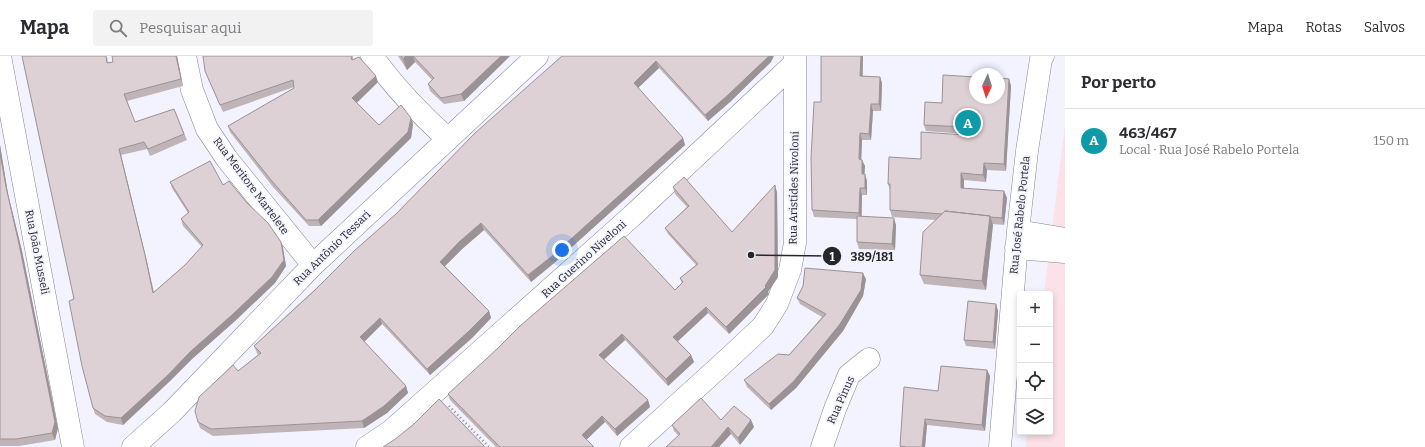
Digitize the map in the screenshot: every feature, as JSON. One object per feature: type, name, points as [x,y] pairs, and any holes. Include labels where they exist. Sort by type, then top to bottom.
[{"type":"street","name":"Rua João Musseli","points":[[0,56],[73,447]]},
{"type":"street","name":"Rua Meritore Martelete","points":[[185,56],[192,90],[207,128],[227,159],[313,265]]},
{"type":"street","points":[[372,56],[384,74],[423,116],[448,139]]},
{"type":"street","name":"Rua Antônio Tessari","points":[[133,447],[172,412],[313,265],[537,56]]},
{"type":"street","name":"Rua José Rabelo Portela","points":[[1000,447],[1017,239],[1027,151],[1041,57]]},
{"type":"street","name":"Rua Guerino Niveloni","points":[[367,447],[391,431],[632,216],[795,60]]},
{"type":"street","name":"Rua Aristídes Nivoloni","points":[[631,447],[763,326],[777,304],[790,270],[795,243],[795,60]]},
{"type":"street","points":[[1017,239],[1065,239]]},
{"type":"street","points":[[1017,239],[1065,252]]},
{"type":"street","name":"Rua Pinus","points":[[822,447],[835,409],[850,375],[869,359]]},
{"type":"path","points":[[434,392],[489,447]]},
{"type":"shaded area","points":[[1065,125],[1065,447],[1026,447],[1027,435],[1053,435],[1053,291],[1044,291]]},
{"type":"building","points":[[22,56],[106,56],[107,63],[113,62],[112,56],[176,56],[181,79],[124,94],[135,122],[174,109],[184,134],[148,149],[144,142],[119,149],[153,293],[185,265],[203,245],[181,219],[189,212],[170,182],[210,161],[223,185],[229,181],[247,203],[268,223],[281,242],[284,260],[272,277],[121,418],[105,416],[93,408],[82,366],[69,301],[74,299]]},
{"type":"building","points":[[203,56],[351,56],[352,60],[359,57],[376,76],[352,98],[379,125],[401,105],[411,118],[408,132],[318,220],[306,220],[271,180],[228,126],[294,88],[293,80],[220,105],[205,71]]},
{"type":"building","points":[[413,56],[501,56],[461,94],[441,98],[428,84],[434,78]]},
{"type":"building","points":[[562,56],[769,56],[705,115],[656,61],[634,83],[683,138],[551,257],[528,275],[481,223],[459,242],[440,262],[489,311],[427,369],[380,318],[360,337],[406,386],[384,406],[362,421],[211,429],[198,422],[195,411],[199,397],[233,365],[238,371],[261,353],[254,346],[315,290],[354,251],[396,214],[475,133]]},
{"type":"building","points":[[821,56],[861,56],[860,76],[880,77],[879,104],[871,104],[869,134],[860,133],[859,159],[862,160],[862,174],[865,174],[865,188],[860,188],[859,213],[812,210],[811,158],[814,102],[821,102]]},
{"type":"building","points":[[943,75],[969,77],[969,104],[1005,104],[1005,79],[1009,79],[1004,164],[984,163],[983,175],[961,173],[961,188],[1004,191],[1002,218],[945,211],[942,214],[890,210],[890,184],[888,184],[889,157],[921,159],[921,132],[965,135],[966,127],[924,125],[925,102],[942,103]]},
{"type":"building","points":[[0,153],[55,422],[52,433],[16,439],[0,439]]},
{"type":"building","points":[[684,177],[732,232],[775,185],[775,270],[765,286],[766,287],[726,327],[706,307],[673,337],[691,355],[666,379],[622,334],[599,355],[648,400],[615,429],[602,416],[582,435],[594,447],[500,447],[448,394],[520,326],[624,236],[675,290],[683,282],[680,278],[698,264],[665,228],[689,206],[673,187]]},
{"type":"building","points":[[945,211],[990,216],[982,281],[920,275],[923,232]]},
{"type":"building","points":[[857,216],[894,218],[892,244],[857,242]]},
{"type":"building","points":[[805,268],[863,273],[861,290],[840,324],[794,381],[769,404],[744,380],[778,354],[789,355],[826,314],[797,298],[803,286]]},
{"type":"building","points":[[968,301],[996,304],[993,342],[964,340]]},
{"type":"building","points":[[941,366],[987,370],[982,425],[925,419],[922,447],[900,446],[904,387],[938,391]]},
{"type":"building","points":[[701,398],[721,420],[734,406],[751,420],[738,438],[728,427],[711,447],[666,447],[680,434],[672,425]]},
{"type":"building","points":[[439,399],[485,447],[383,447],[414,424]]},
{"type":"place","name":"463/467","points":[[968,123]]},
{"type":"place","name":"389/181","points":[[751,255]]}]
